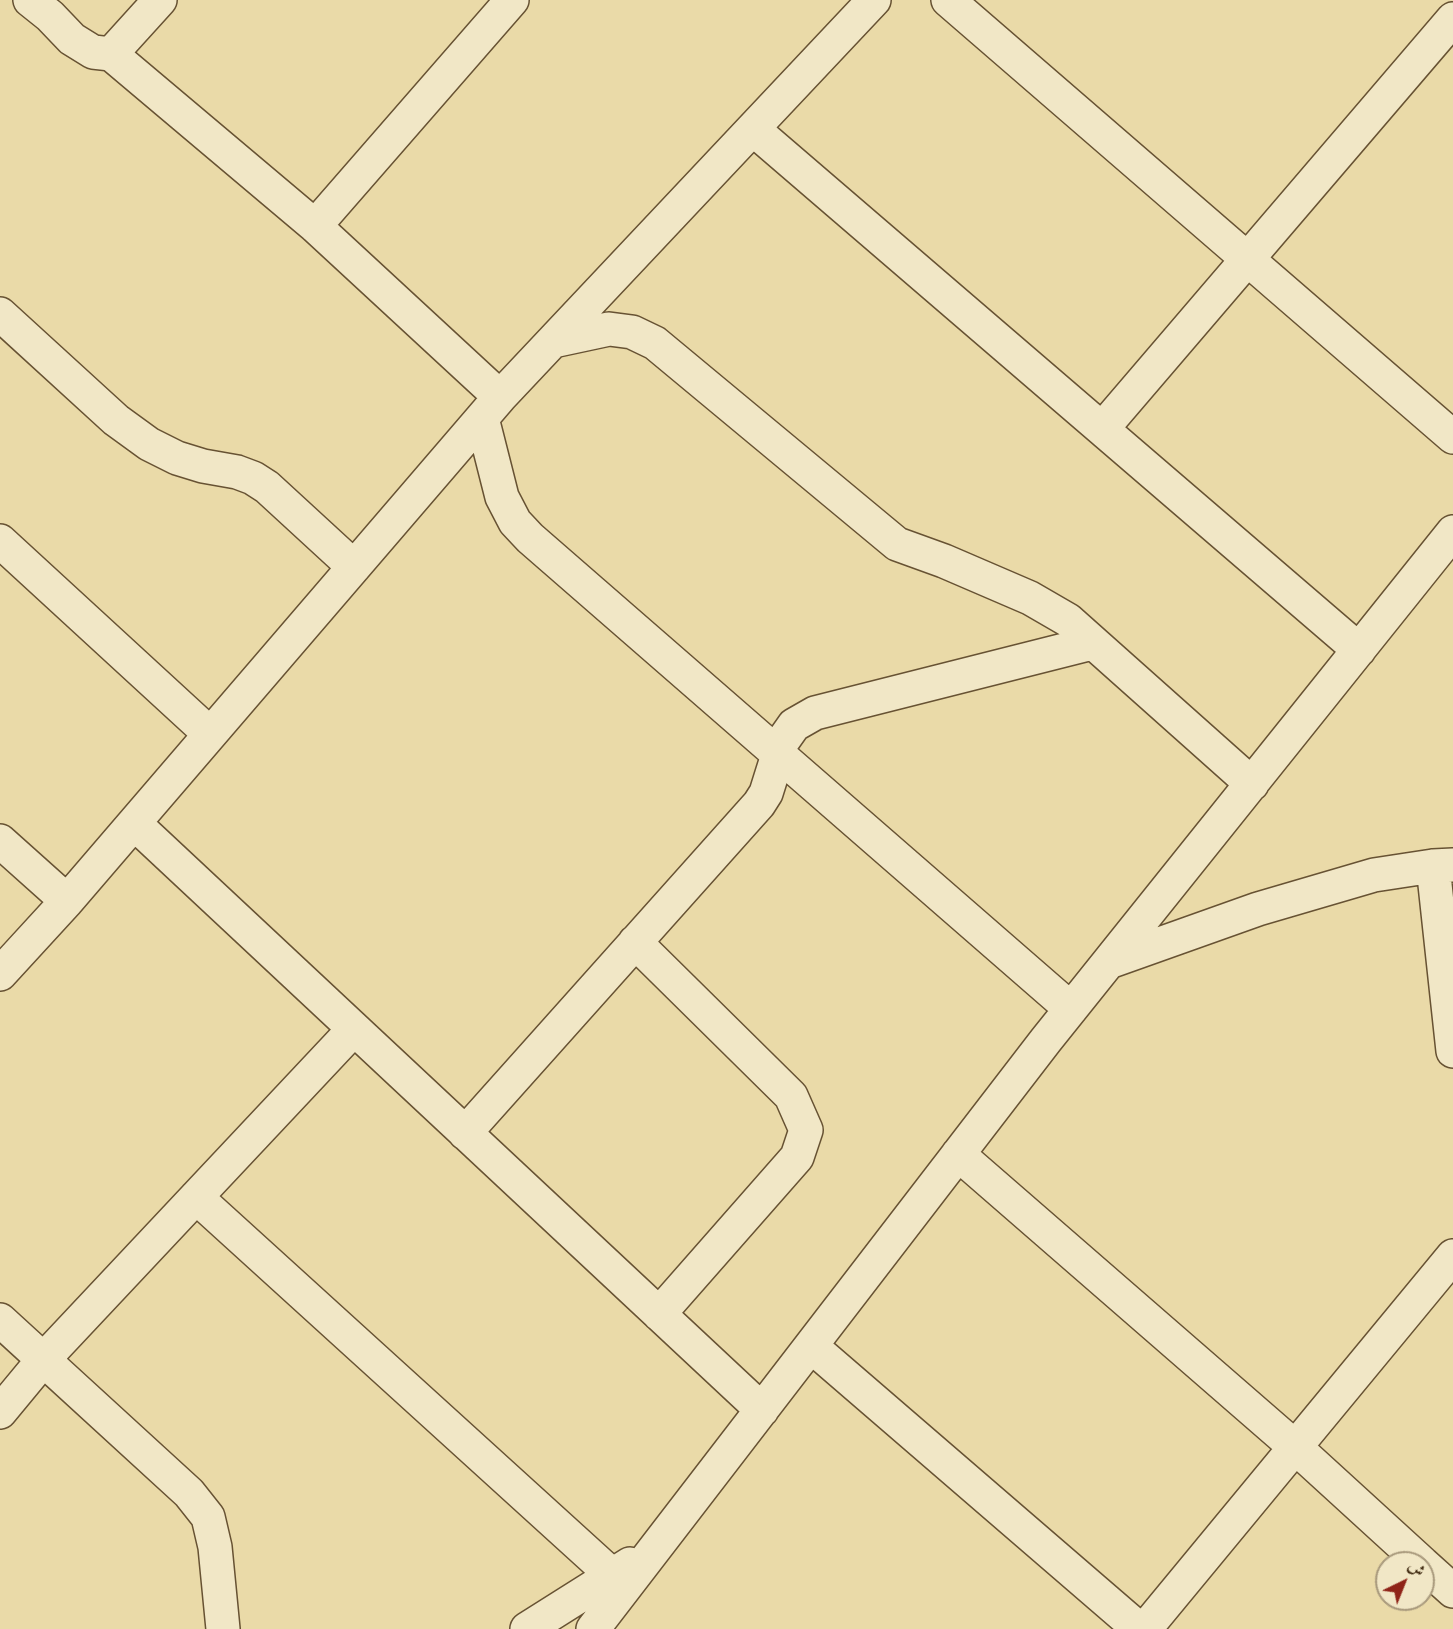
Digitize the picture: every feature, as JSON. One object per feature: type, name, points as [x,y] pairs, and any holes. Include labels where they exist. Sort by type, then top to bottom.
[{"type":"street","points":[[30,0],[50,16],[72,39],[93,52],[111,54],[315,226],[491,408],[502,497],[515,522],[530,538],[1071,1009]]},
{"type":"street","points":[[111,54],[160,0]]},
{"type":"street","points":[[315,226],[512,0]]},
{"type":"street","points":[[0,974],[134,823],[491,408],[874,0]]},
{"type":"street","points":[[948,0],[1453,437]]},
{"type":"street","points":[[1438,0],[1453,10]]},
{"type":"street","points":[[1102,429],[1453,20]]},
{"type":"street","points":[[753,129],[1359,650]]},
{"type":"street","points":[[0,314],[116,420],[149,444],[177,458],[253,478],[267,487],[354,567]]},
{"type":"street","points":[[553,341],[609,329],[632,332],[655,343],[897,544],[944,561],[1030,598],[1068,620],[1252,784]]},
{"type":"street","points":[[593,1629],[1071,1009],[1453,532]]},
{"type":"street","points":[[0,541],[210,734]]},
{"type":"street","points":[[465,1133],[759,804],[766,793],[782,742],[794,724],[815,713],[1092,643]]},
{"type":"street","points":[[134,823],[762,1410]]},
{"type":"street","points":[[0,841],[67,900]]},
{"type":"street","points":[[1109,962],[1258,909],[1374,875],[1443,866],[1453,1051]]},
{"type":"street","points":[[635,942],[791,1096],[806,1130],[797,1157],[659,1314]]},
{"type":"street","points":[[0,1412],[43,1360],[354,1029]]},
{"type":"street","points":[[958,1154],[1295,1447],[1410,1551]]},
{"type":"street","points":[[196,1197],[612,1575]]},
{"type":"street","points":[[1145,1629],[1453,1256]]},
{"type":"street","points":[[0,1320],[189,1493],[208,1517],[215,1547],[223,1629]]},
{"type":"street","points":[[812,1346],[1139,1629]]},
{"type":"street","points":[[527,1629],[656,1548]]},
{"type":"street","points":[[1435,1574],[1453,1591]]}]
